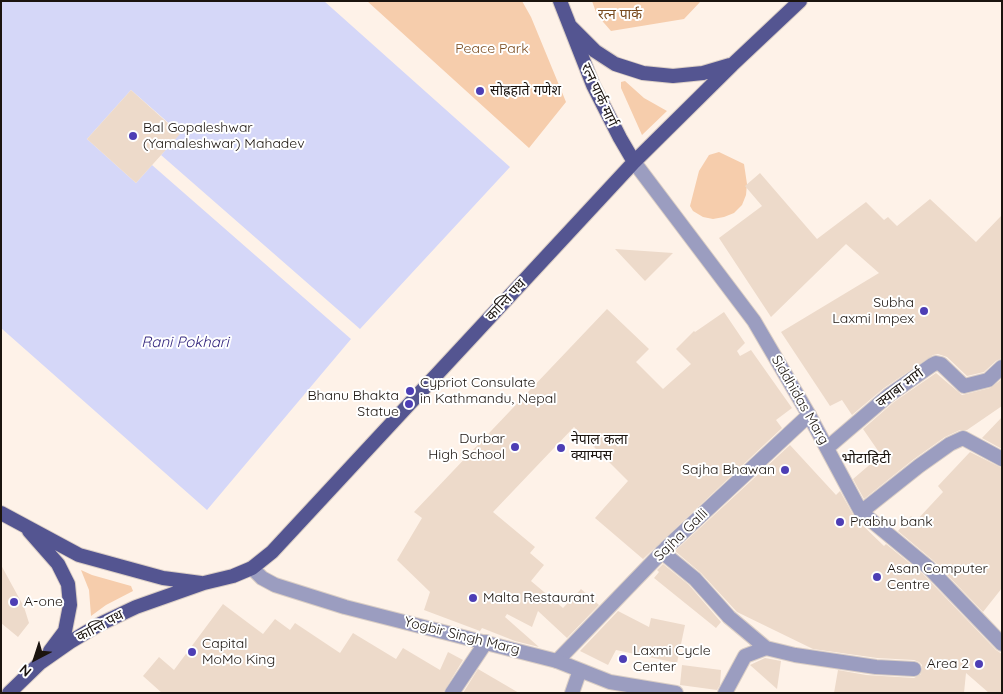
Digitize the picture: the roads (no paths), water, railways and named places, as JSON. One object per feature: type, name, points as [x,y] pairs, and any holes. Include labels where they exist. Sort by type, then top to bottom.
[{"type":"main road","name":"रत्न पार्क मार्ग","points":[[560,1],[593,85],[634,162]]},
{"type":"main road","name":"कान्ति पथ","points":[[9,693],[40,663],[100,624],[136,607],[204,583],[233,576],[252,568],[272,552],[634,162],[800,1]]},
{"type":"main road","points":[[570,26],[595,51],[615,64],[644,73],[673,76],[703,73],[732,65]]},
{"type":"main road","name":"कान्ति पथ","points":[[1,514],[80,555],[163,578],[204,583]]},
{"type":"main road","points":[[23,525],[58,564],[68,584],[70,606],[65,631],[40,663]]},
{"type":"street","name":"Siddhidas Marg","points":[[634,162],[754,321],[809,415],[861,512],[929,568],[1002,644]]},
{"type":"street","name":"क्याबा मार्ग","points":[[827,448],[889,395],[936,363],[941,364],[964,386],[988,380],[1002,367]]},
{"type":"street","name":"Sajha Galli","points":[[557,661],[662,552],[809,415]]},
{"type":"street","points":[[861,512],[919,466],[950,444],[962,438],[1002,459]]},
{"type":"street","points":[[662,552],[694,579],[729,617],[766,648],[795,655],[876,667],[914,669]]},
{"type":"street","name":"Yogbir Singh Marg","points":[[252,568],[262,578],[275,585],[336,604],[557,661],[610,682],[676,693]]},
{"type":"street","points":[[452,693],[486,642]]},
{"type":"street","points":[[725,693],[745,656],[766,648]]},
{"type":"street","points":[[572,693],[580,670]]},
{"type":"water","name":"Rani Pokhari","points":[[1,1],[324,1],[510,167],[360,329],[161,155],[180,133],[131,90],[87,139],[136,183],[152,165],[351,339],[207,510],[1,328]]},
{"type":"place","name":"सोह्रहाते गणेश","points":[[480,91]]},
{"type":"place","name":"Bal Gopaleshwar (Yamaleshwar) Mahadev","points":[[133,136]]},
{"type":"place","name":"Subha Laxmi Impex","points":[[924,311]]},
{"type":"place","name":"Cypriot Consulate in Kathmandu, Nepal","points":[[410,391]]},
{"type":"place","name":"Bhanu Bhakta Statue","points":[[409,404]]},
{"type":"place","name":"Durbar High School","points":[[515,447]]},
{"type":"place","name":"नेपाल कला क्याम्पस","points":[[561,448]]},
{"type":"place","name":"Sajha Bhawan","points":[[785,470]]},
{"type":"place","name":"Prabhu bank","points":[[840,522]]},
{"type":"place","name":"Asan Computer Centre","points":[[877,577]]},
{"type":"place","name":"Malta Restaurant","points":[[473,598]]},
{"type":"place","name":"A-one","points":[[14,602]]},
{"type":"place","name":"Capital MoMo King","points":[[192,652]]},
{"type":"place","name":"Laxmi Cycle Center","points":[[623,659]]},
{"type":"place","name":"Area 2","points":[[979,664]]},
{"type":"district","name":"भोटाहिटी","points":[[866,458]]},
{"type":"park label","name":"रत्न पार्क","points":[[620,15]]},
{"type":"park label","name":"Peace Park","points":[[492,49]]}]
